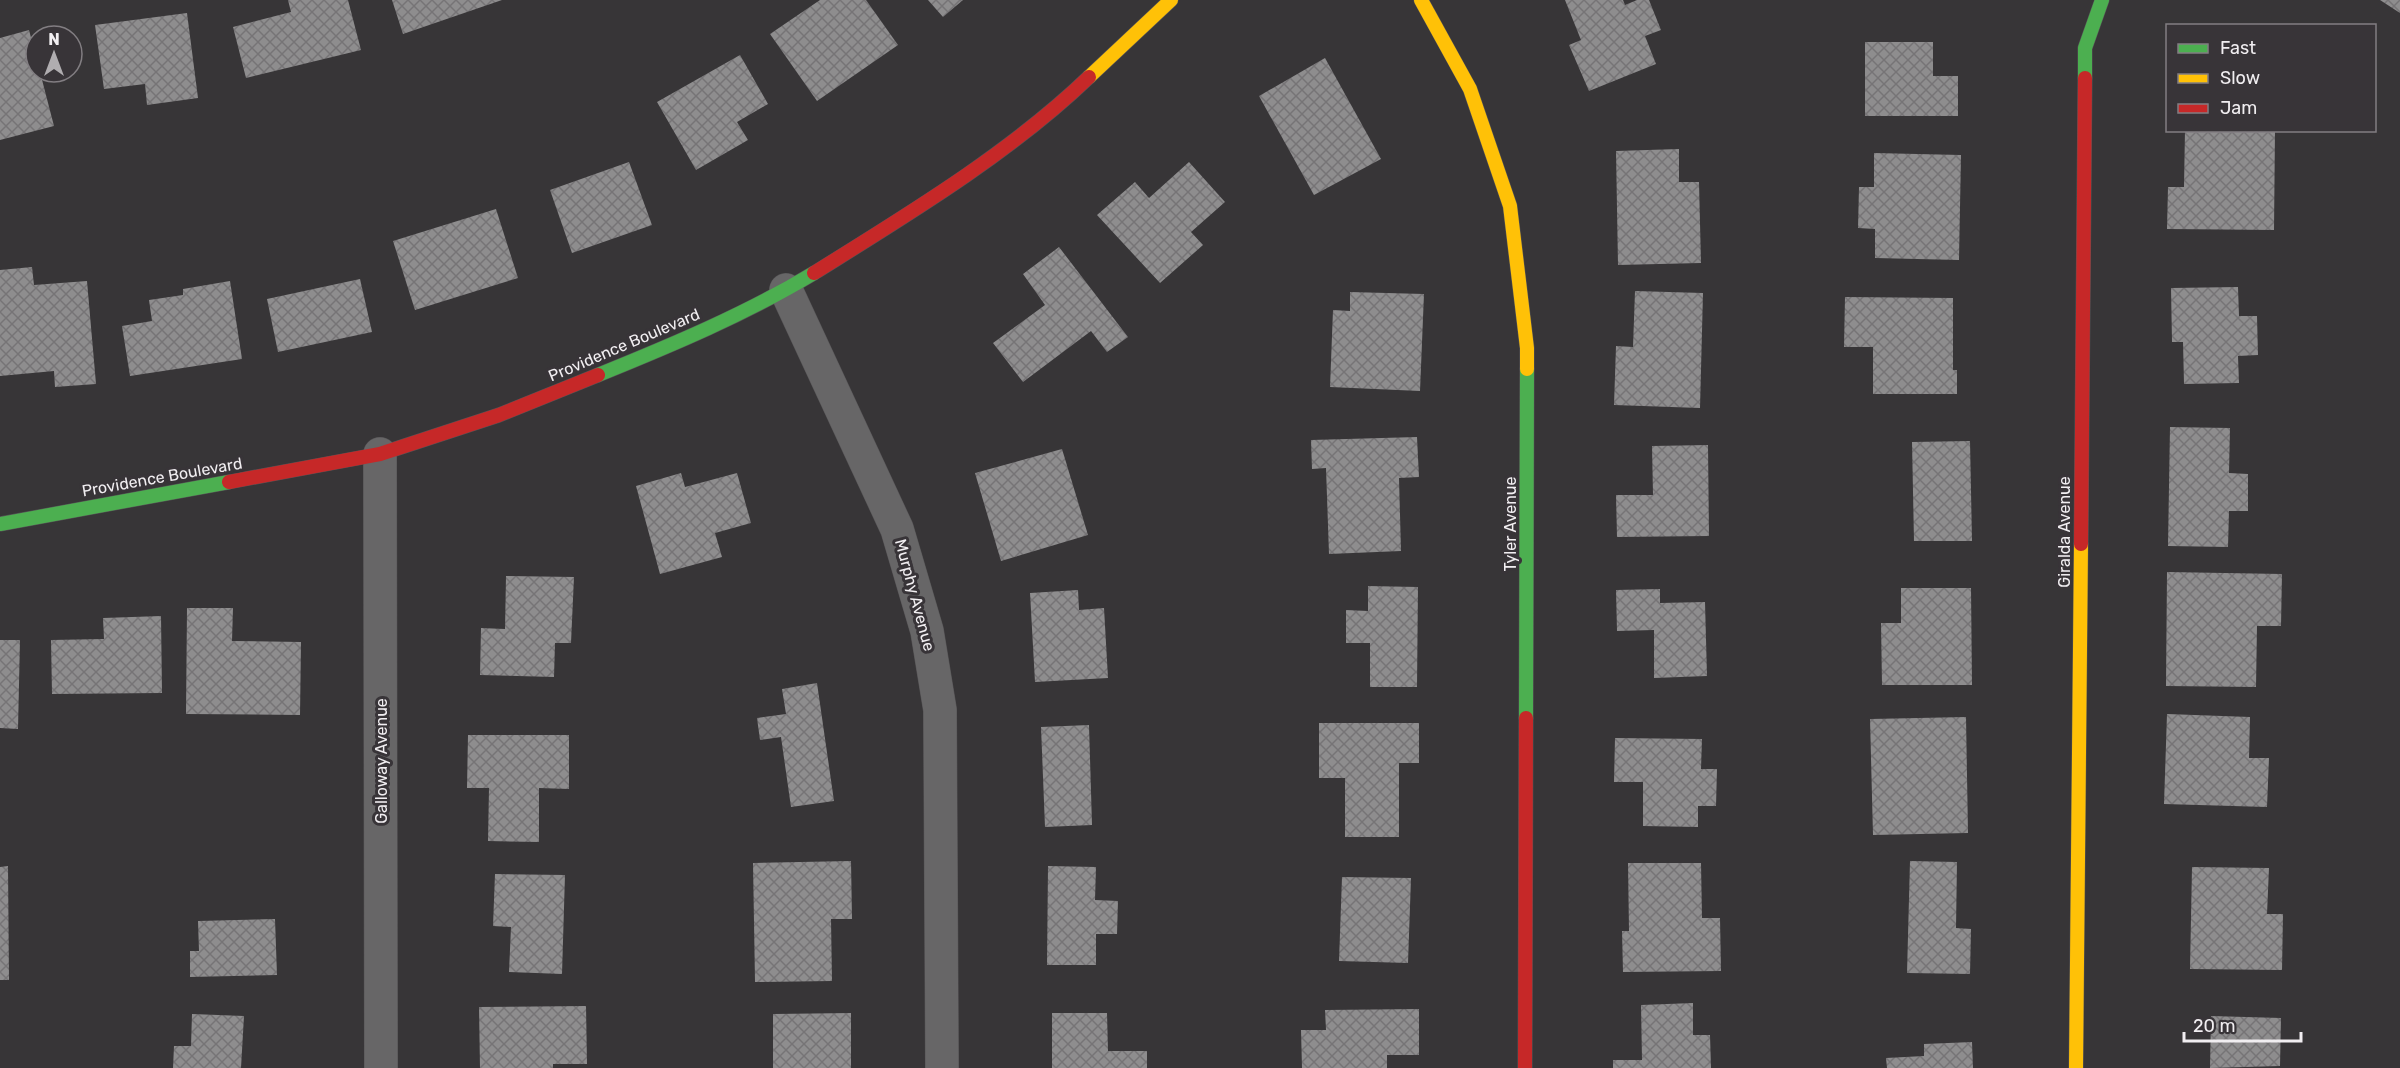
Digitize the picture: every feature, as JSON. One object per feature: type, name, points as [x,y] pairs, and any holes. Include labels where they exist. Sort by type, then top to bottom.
[{"type":"street","name":"Providence Boulevard","points":[[0,524],[380,454],[499,415],[676,344],[786,290],[908,215],[1058,107],[1171,0]]},
{"type":"street","name":"Tyler Avenue","points":[[1421,0],[1470,89],[1510,206],[1527,348],[1525,1068]]},
{"type":"street","name":"Giralda Avenue","points":[[2076,1068],[2085,48],[2102,0]]},
{"type":"street","name":"Murphy Avenue","points":[[786,290],[897,529],[927,631],[940,710],[942,1068]]},
{"type":"street","name":"Galloway Avenue","points":[[380,454],[381,1068]]},
{"type":"building","points":[[288,0],[348,0],[361,50],[246,78],[233,27],[291,12]]},
{"type":"building","points":[[392,0],[502,0],[403,34]]},
{"type":"building","points":[[820,0],[866,0],[898,45],[817,101],[770,34]]},
{"type":"building","points":[[928,0],[963,0],[943,17]]},
{"type":"building","points":[[1565,0],[1623,0],[1625,5],[1637,0],[1649,0],[1661,30],[1645,36],[1656,64],[1589,91],[1569,45],[1581,40]]},
{"type":"building","points":[[2380,0],[2400,0],[2400,13]]},
{"type":"building","points":[[187,13],[198,98],[147,105],[145,84],[104,89],[95,25]]},
{"type":"building","points":[[24,31],[24,84],[43,84],[54,126],[0,140],[0,38]]},
{"type":"building","points":[[1865,42],[1933,42],[1933,76],[1958,76],[1958,116],[1865,116]]},
{"type":"building","points":[[740,55],[768,104],[737,122],[748,140],[696,170],[657,102]]},
{"type":"building","points":[[1325,58],[1381,159],[1314,195],[1259,96]]},
{"type":"building","points":[[2185,132],[2275,132],[2274,230],[2167,229],[2168,187],[2184,187]]},
{"type":"building","points":[[1679,149],[1679,182],[1699,182],[1701,263],[1618,265],[1616,151]]},
{"type":"building","points":[[1874,153],[1961,155],[1959,260],[1875,258],[1875,229],[1858,228],[1859,187],[1874,187]]},
{"type":"building","points":[[629,162],[652,225],[572,253],[550,190]]},
{"type":"building","points":[[1189,162],[1225,202],[1191,232],[1203,245],[1160,283],[1097,215],[1135,182],[1149,198]]},
{"type":"building","points":[[496,209],[518,278],[415,310],[393,241]]},
{"type":"building","points":[[1059,247],[1128,337],[1107,352],[1091,331],[1023,382],[993,343],[1045,305],[1023,274]]},
{"type":"building","points":[[32,267],[34,285],[87,281],[96,384],[55,387],[54,371],[0,376],[0,270]]},
{"type":"building","points":[[360,279],[372,332],[278,352],[267,299]]},
{"type":"building","points":[[230,281],[242,359],[130,376],[122,326],[152,321],[149,300],[183,295],[183,289]]},
{"type":"building","points":[[2238,287],[2239,316],[2257,316],[2258,355],[2238,356],[2239,383],[2184,384],[2183,342],[2172,342],[2171,288]]},
{"type":"building","points":[[1635,291],[1703,293],[1700,408],[1614,405],[1616,346],[1633,347]]},
{"type":"building","points":[[1350,292],[1424,294],[1420,391],[1330,387],[1333,310],[1350,311]]},
{"type":"building","points":[[1845,297],[1953,298],[1953,370],[1957,370],[1957,394],[1873,394],[1873,347],[1844,347]]},
{"type":"building","points":[[2170,427],[2230,428],[2229,473],[2248,474],[2248,511],[2229,511],[2228,547],[2168,546]]},
{"type":"building","points":[[1417,437],[1419,477],[1399,478],[1401,551],[1329,554],[1326,468],[1312,469],[1311,440]]},
{"type":"building","points":[[1970,441],[1972,541],[1914,541],[1912,442]]},
{"type":"building","points":[[1708,445],[1709,536],[1617,537],[1616,495],[1653,495],[1652,446]]},
{"type":"building","points":[[1062,449],[1088,535],[1001,561],[975,473]]},
{"type":"building","points":[[681,473],[685,487],[737,473],[751,523],[715,533],[722,557],[660,574],[636,486]]},
{"type":"building","points":[[2167,572],[2282,574],[2281,626],[2257,626],[2256,687],[2166,686]]},
{"type":"building","points":[[506,576],[574,577],[571,643],[555,643],[554,677],[480,675],[481,628],[505,629]]},
{"type":"building","points":[[1368,586],[1418,587],[1417,687],[1370,687],[1370,643],[1346,643],[1346,610],[1368,611]]},
{"type":"building","points":[[1901,588],[1971,588],[1972,685],[1882,685],[1881,623],[1901,623]]},
{"type":"building","points":[[1660,589],[1660,603],[1705,602],[1707,676],[1654,678],[1654,630],[1617,631],[1616,590]]},
{"type":"building","points":[[1078,590],[1079,610],[1104,608],[1108,678],[1035,682],[1030,593]]},
{"type":"building","points":[[187,608],[233,608],[232,641],[301,642],[300,715],[186,714]]},
{"type":"building","points":[[161,616],[162,693],[52,694],[51,640],[104,639],[103,618]]},
{"type":"building","points":[[0,640],[20,640],[18,729],[0,728]]},
{"type":"building","points":[[817,683],[834,801],[791,807],[781,737],[760,740],[757,718],[786,714],[782,689]]},
{"type":"building","points":[[2167,714],[2250,717],[2249,758],[2269,758],[2267,807],[2164,804]]},
{"type":"building","points":[[1966,717],[1968,833],[1873,835],[1870,719]]},
{"type":"building","points":[[1319,723],[1419,723],[1419,763],[1399,763],[1399,837],[1345,837],[1345,778],[1319,778]]},
{"type":"building","points":[[1089,725],[1092,825],[1045,827],[1041,727]]},
{"type":"building","points":[[468,735],[569,735],[569,789],[539,788],[539,842],[488,841],[489,788],[467,788]]},
{"type":"building","points":[[1615,738],[1702,739],[1701,769],[1717,769],[1716,806],[1698,806],[1698,827],[1643,826],[1643,782],[1614,782]]},
{"type":"building","points":[[851,861],[852,919],[831,919],[832,981],[755,982],[753,863]]},
{"type":"building","points":[[1910,861],[1957,862],[1956,928],[1971,929],[1970,974],[1907,973]]},
{"type":"building","points":[[1628,863],[1701,863],[1702,918],[1720,918],[1721,971],[1623,972],[1622,931],[1629,931]]},
{"type":"building","points":[[8,866],[9,980],[0,980],[0,867]]},
{"type":"building","points":[[1048,866],[1096,867],[1095,900],[1118,901],[1117,934],[1096,934],[1096,965],[1047,965]]},
{"type":"building","points":[[2192,867],[2269,868],[2267,914],[2283,914],[2282,970],[2190,969]]},
{"type":"building","points":[[495,874],[565,875],[562,974],[509,972],[511,927],[493,926]]},
{"type":"building","points":[[1342,877],[1411,878],[1408,963],[1339,961]]},
{"type":"building","points":[[275,919],[277,975],[190,977],[190,951],[199,951],[198,921]]},
{"type":"building","points":[[1693,1003],[1693,1035],[1710,1035],[1711,1068],[1613,1068],[1613,1060],[1642,1060],[1641,1005]]},
{"type":"building","points":[[586,1006],[587,1064],[553,1064],[553,1068],[480,1068],[479,1007]]},
{"type":"building","points":[[1419,1009],[1419,1055],[1387,1055],[1387,1068],[1302,1068],[1301,1030],[1326,1030],[1325,1010]]},
{"type":"building","points":[[851,1013],[851,1068],[773,1068],[773,1014]]},
{"type":"building","points":[[1052,1013],[1107,1013],[1108,1051],[1147,1051],[1147,1068],[1052,1068]]},
{"type":"building","points":[[192,1014],[244,1016],[241,1068],[173,1068],[174,1046],[191,1046]]},
{"type":"building","points":[[2211,1016],[2281,1018],[2280,1066],[2210,1068]]},
{"type":"building","points":[[1972,1042],[1973,1068],[1887,1068],[1886,1058],[1924,1056],[1924,1044]]},
{"type":"traffic: fast","points":[[2085,78],[2085,48],[2102,0]]},
{"type":"traffic: fast","points":[[598,375],[735,315],[814,273]]},
{"type":"traffic: fast","points":[[1526,718],[1527,369]]},
{"type":"traffic: fast","points":[[0,524],[229,482]]},
{"type":"traffic: slow","points":[[1089,77],[1171,0]]},
{"type":"traffic: slow","points":[[1421,0],[1470,89],[1510,206],[1527,348],[1527,369]]},
{"type":"traffic: slow","points":[[2076,1068],[2081,544]]},
{"type":"traffic: jam","points":[[814,273],[957,182],[1026,132],[1089,77]]},
{"type":"traffic: jam","points":[[2081,544],[2085,78]]},
{"type":"traffic: jam","points":[[229,482],[380,454],[499,415],[598,375]]},
{"type":"traffic: jam","points":[[1525,1068],[1526,718]]}]
